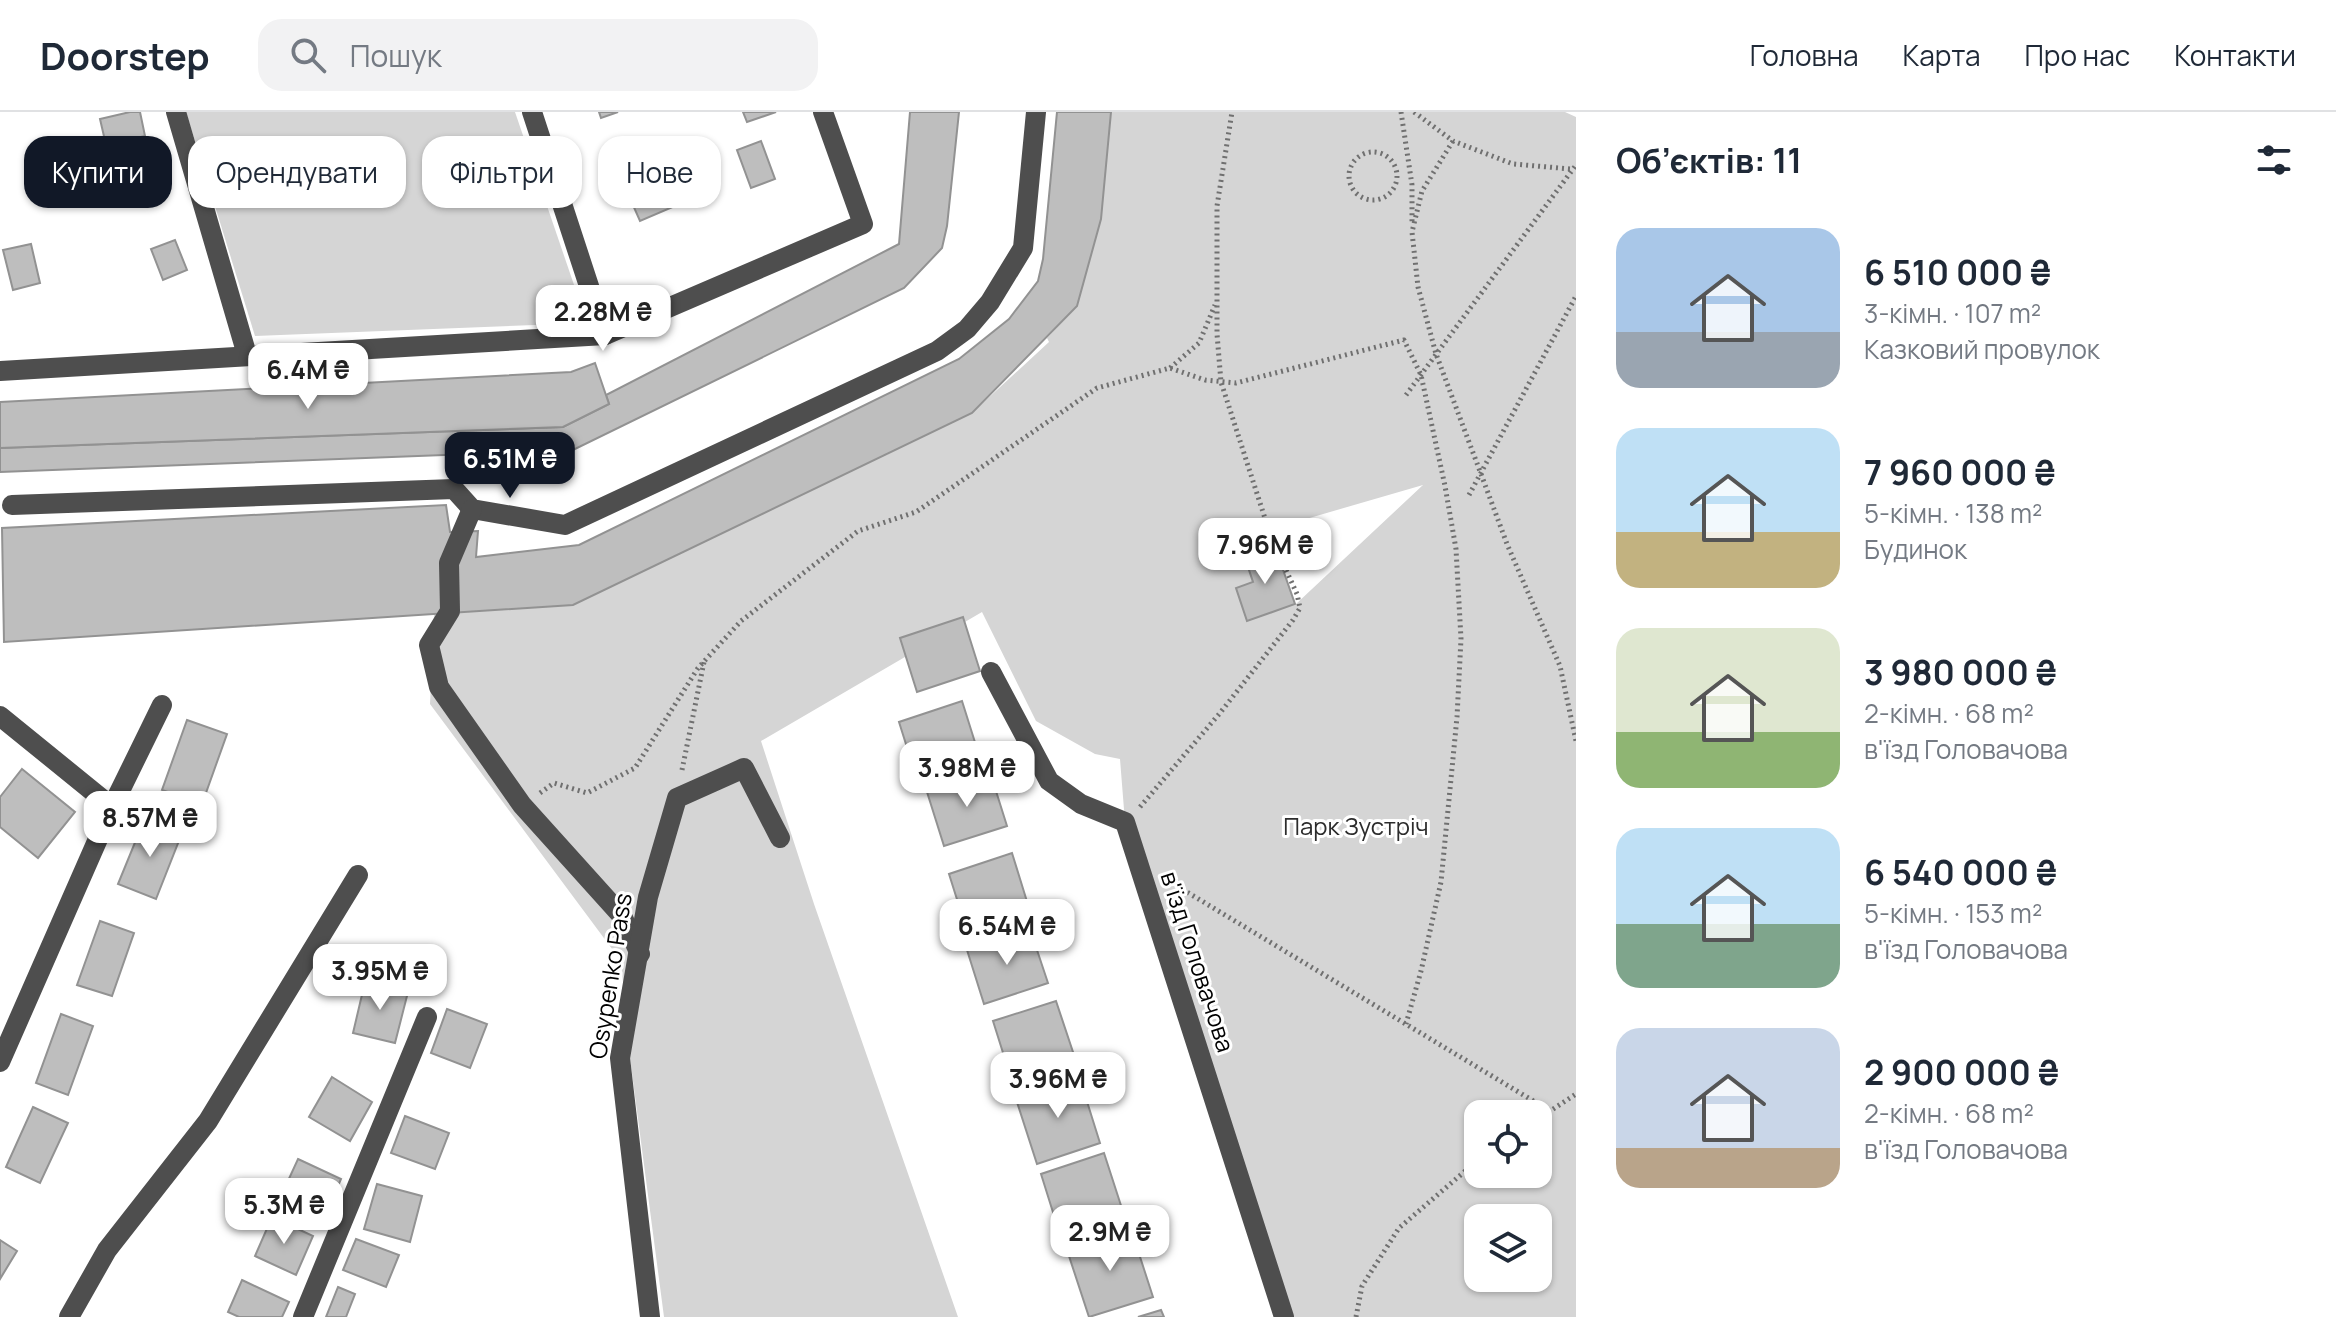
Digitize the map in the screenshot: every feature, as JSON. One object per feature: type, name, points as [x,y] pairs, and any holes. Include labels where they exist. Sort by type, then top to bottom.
[{"type":"street","points":[[176,112],[247,355]]},
{"type":"street","points":[[532,112],[605,335]]},
{"type":"street","points":[[0,371],[605,335],[863,224],[823,112]]},
{"type":"street","points":[[12,505],[454,489],[472,509],[565,525],[937,351],[967,329],[990,302],[1023,248],[1036,112]]},
{"type":"street","points":[[472,509],[449,563],[450,611],[429,645],[439,687],[522,805],[622,916],[640,954]]},
{"type":"street","points":[[991,672],[1049,781],[1081,804],[1125,822]]},
{"type":"street","points":[[0,1062],[112,807],[162,705]]},
{"type":"street","points":[[0,716],[112,807]]},
{"type":"street","points":[[677,798],[744,768],[780,838]]},
{"type":"street","name":"Osypenko Pass","points":[[650,1317],[620,1058],[648,897],[677,798]]},
{"type":"street","name":"в'їзд Головачова","points":[[1125,822],[1284,1317]]},
{"type":"street","points":[[69,1317],[107,1250],[208,1121],[358,875]]},
{"type":"street","points":[[303,1317],[427,1017]]},
{"type":"path","points":[[1125,822],[1153,795],[1300,608],[1297,594],[1271,537],[1221,382],[1217,206],[1232,112]]},
{"type":"path","points":[[1401,112],[1409,165],[1418,287],[1436,354],[1507,544],[1560,666],[1576,741]]},
{"type":"path","points":[[1414,112],[1453,141],[1513,164],[1574,167]]},
{"type":"path","points":[[1412,232],[1422,191],[1453,141]]},
{"type":"path","points":[[1398,173],[1384,154],[1368,152],[1354,160],[1348,176],[1354,191],[1367,200],[1383,199],[1395,189],[1398,173],[1409,165]]},
{"type":"path","points":[[1406,395],[1574,167]]},
{"type":"path","points":[[1469,495],[1576,296]]},
{"type":"path","points":[[522,805],[554,783],[587,793],[635,768],[705,661],[741,621],[858,531],[916,512],[1097,388],[1170,368],[1199,343],[1217,300]]},
{"type":"path","points":[[1170,368],[1205,380],[1236,383],[1404,340],[1421,375],[1456,549],[1461,639],[1457,717],[1441,882],[1406,1024]]},
{"type":"path","points":[[677,798],[705,661]]},
{"type":"path","points":[[1137,862],[1532,1100]]},
{"type":"path","points":[[1552,1110],[1576,1094]]},
{"type":"path","points":[[1356,1317],[1362,1286],[1399,1228],[1464,1172]]},
{"type":"green space","points":[[186,112],[515,112],[523,136],[422,136],[422,208],[548,208],[587,323],[255,336],[216,208],[406,208],[406,136],[193,136]]},
{"type":"green space","name":"Парк Зустріч","points":[[1111,112],[1565,112],[1576,117],[1576,1317],[1284,1317],[1125,822],[1120,759],[1095,754],[1036,721],[982,612],[761,741],[814,904],[958,1317],[664,1317],[630,1058],[621,961],[430,704],[434,614],[573,605],[972,413],[1049,342],[1047,338],[1077,306],[1101,219]],"holes":[[[1423,485],[1296,604],[1268,530]]]},
{"type":"building","points":[[140,112],[145,136],[104,136],[100,119]]},
{"type":"building","points":[[599,112],[618,112],[601,118]]},
{"type":"building","points":[[743,112],[776,112],[747,122]]},
{"type":"building","points":[[910,112],[959,112],[942,248],[904,288],[573,450],[0,472],[0,448],[563,427],[609,404],[606,395],[899,244]]},
{"type":"building","points":[[1057,112],[1111,112],[1101,219],[1077,306],[972,413],[573,605],[4,642],[2,528],[446,505],[450,532],[478,531],[476,557],[579,545],[959,359],[1009,319],[1038,281],[1043,259]]},
{"type":"building","points":[[761,141],[775,179],[751,188],[737,150]]},
{"type":"building","points":[[634,208],[670,208],[640,221]]},
{"type":"building","points":[[175,240],[187,270],[163,280],[151,249]]},
{"type":"building","points":[[31,244],[40,283],[13,290],[3,250]]},
{"type":"building","points":[[595,363],[609,404],[563,427],[0,448],[0,402],[571,372]]},
{"type":"building","points":[[1275,547],[1295,604],[1247,621],[1236,588],[1253,582],[1245,558]]},
{"type":"building","points":[[963,617],[980,671],[917,692],[900,638]]},
{"type":"building","points":[[962,701],[979,755],[916,776],[899,722]]},
{"type":"building","points":[[187,720],[227,734],[202,804],[162,790]]},
{"type":"building","points":[[22,769],[75,812],[38,858],[0,827],[0,797]]},
{"type":"building","points":[[990,772],[1007,826],[944,846],[927,792]]},
{"type":"building","points":[[145,818],[182,833],[156,899],[118,884]]},
{"type":"building","points":[[1012,853],[1029,908],[966,928],[949,874]]},
{"type":"building","points":[[100,921],[134,933],[112,996],[77,985]]},
{"type":"building","points":[[1030,929],[1048,983],[984,1004],[967,950]]},
{"type":"building","points":[[365,982],[408,992],[395,1043],[353,1033]]},
{"type":"building","points":[[1056,1001],[1074,1055],[1010,1075],[993,1021]]},
{"type":"building","points":[[447,1009],[487,1024],[470,1068],[431,1053]]},
{"type":"building","points":[[61,1014],[93,1026],[68,1095],[36,1083]]},
{"type":"building","points":[[1079,1076],[1100,1143],[1037,1164],[1015,1096]]},
{"type":"building","points":[[332,1077],[372,1102],[350,1141],[309,1117]]},
{"type":"building","points":[[33,1107],[68,1123],[40,1183],[6,1167]]},
{"type":"building","points":[[405,1116],[449,1133],[435,1169],[391,1153]]},
{"type":"building","points":[[1104,1153],[1126,1221],[1062,1241],[1041,1174]]},
{"type":"building","points":[[298,1159],[341,1179],[325,1216],[281,1196]]},
{"type":"building","points":[[377,1184],[422,1196],[410,1242],[364,1229]]},
{"type":"building","points":[[272,1217],[313,1236],[296,1275],[255,1256]]},
{"type":"building","points":[[1131,1229],[1153,1297],[1089,1317],[1067,1250]]},
{"type":"building","points":[[356,1239],[399,1255],[386,1287],[343,1270]]},
{"type":"building","points":[[0,1240],[17,1251],[0,1279]]},
{"type":"building","points":[[242,1280],[289,1302],[282,1317],[239,1317],[228,1312]]},
{"type":"building","points":[[338,1287],[355,1294],[346,1317],[326,1317]]},
{"type":"building","points":[[1161,1310],[1164,1317],[1138,1317]]}]
